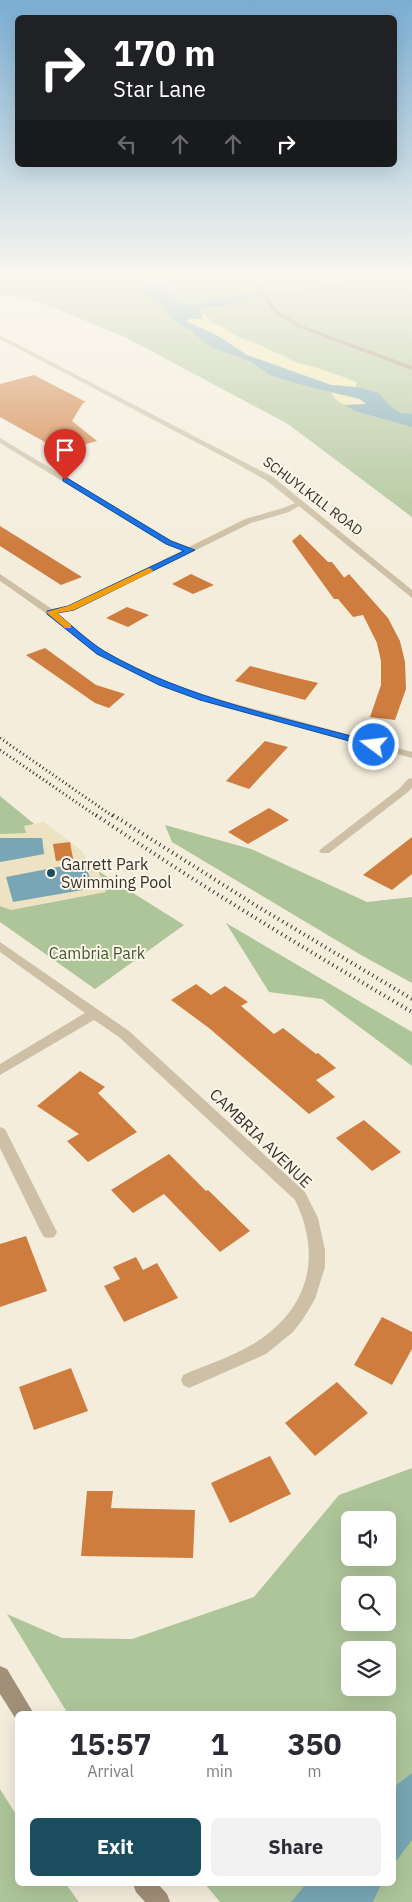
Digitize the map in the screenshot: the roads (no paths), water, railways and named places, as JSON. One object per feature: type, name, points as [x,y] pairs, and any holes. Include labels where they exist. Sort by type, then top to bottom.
[{"type":"street","name":"SCHUYLKILL ROAD","points":[[57,367],[270,479],[399,582],[412,596]]},
{"type":"street","points":[[0,440],[168,542],[191,550]]},
{"type":"street","points":[[50,612],[71,608],[248,521],[286,510],[300,503]]},
{"type":"street","points":[[0,577],[50,612],[100,652],[162,684],[204,698],[412,755]]},
{"type":"street","points":[[325,851],[404,790],[412,781]]},
{"type":"street","name":"CAMBRIA AVENUE","points":[[0,946],[124,1034],[300,1196],[312,1218],[316,1234],[317,1253],[313,1283],[294,1321],[260,1349],[189,1380]]},
{"type":"street","points":[[0,1070],[95,1013]]},
{"type":"street","points":[[0,1133],[49,1232]]},
{"type":"street","points":[[0,1676],[22,1711]]},
{"type":"street","points":[[146,1886],[159,1902]]},
{"type":"water","points":[[258,367],[280,367],[331,385],[356,387],[379,393],[391,407],[401,413],[412,414],[412,427],[355,411],[345,405],[366,404],[360,399],[272,376]]},
{"type":"water","points":[[0,838],[42,838],[44,854],[0,862]]},
{"type":"water","points":[[84,862],[94,888],[13,902],[6,877]]},
{"type":"water","points":[[412,1773],[412,1840],[396,1861],[396,1785]]},
{"type":"water","points":[[304,1886],[380,1886],[373,1902],[291,1902]]},
{"type":"railway","points":[[0,738],[114,817]]},
{"type":"railway","points":[[0,750],[98,817]]},
{"type":"railway","points":[[96,815],[252,916],[412,1012]]},
{"type":"railway","points":[[113,815],[255,905],[412,999]]},
{"type":"place","name":"Garrett Park Swimming Pool","points":[[51,873]]},
{"type":"park label","name":"Cambria Park","points":[[97,953]]}]
